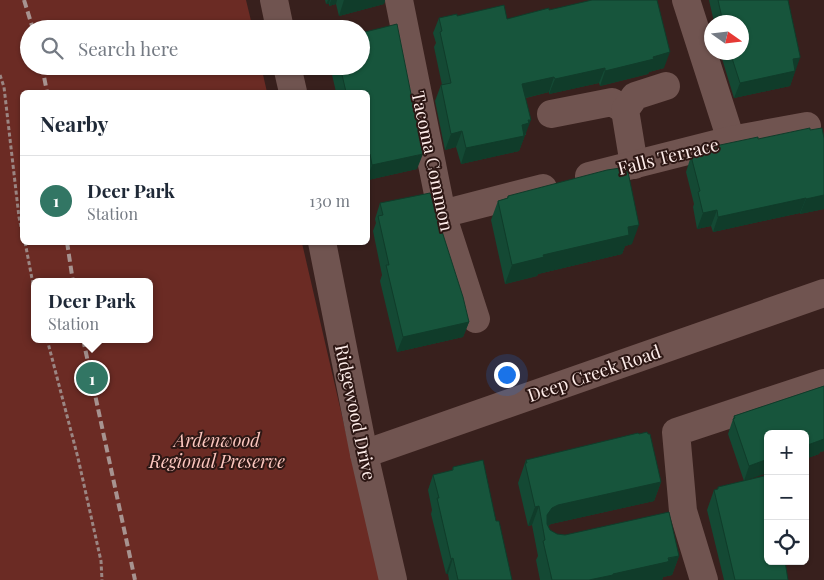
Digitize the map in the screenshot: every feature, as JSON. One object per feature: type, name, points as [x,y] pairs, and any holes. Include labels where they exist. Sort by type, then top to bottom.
[{"type":"street","points":[[274,0],[278,20]]},
{"type":"street","name":"Tacoma Common","points":[[399,0],[442,214],[476,319]]},
{"type":"street","points":[[686,0],[731,140]]},
{"type":"street","points":[[289,75],[292,90]]},
{"type":"street","points":[[634,165],[625,110],[635,96],[666,86]]},
{"type":"street","points":[[551,114],[612,102],[625,110]]},
{"type":"street","name":"Falls Terrace","points":[[442,214],[731,140],[807,126]]},
{"type":"street","name":"Ridgewood Drive","points":[[323,245],[364,454],[393,580]]},
{"type":"street","name":"Deep Creek Road","points":[[364,454],[824,293]]},
{"type":"street","points":[[704,580],[684,511],[676,432],[824,382]]},
{"type":"street","points":[[656,517],[684,511]]},
{"type":"path","points":[[0,75],[4,87],[20,222]]},
{"type":"path","points":[[26,245],[32,278]]},
{"type":"path","points":[[48,343],[82,476],[101,562],[102,580]]},
{"type":"green space","name":"Ardenwood Regional Preserve","points":[[0,0],[246,0],[251,20],[20,20],[20,75],[263,75],[267,90],[20,90],[20,245],[302,245],[380,580],[0,580]]},
{"type":"building","points":[[592,0],[657,0],[670,52],[653,57],[654,59],[605,71],[605,68],[522,84],[531,120],[528,120],[529,123],[522,125],[524,136],[466,148],[462,131],[451,134],[441,85],[451,83],[440,32],[442,31],[439,18],[457,14],[457,16],[504,5],[507,19],[549,8],[549,10]]},
{"type":"building","points":[[718,0],[788,0],[800,56],[800,58],[793,59],[795,71],[740,83],[733,60],[749,60],[749,15],[721,15]]},
{"type":"building","points":[[397,24],[423,154],[372,165],[370,154],[370,90],[346,90],[342,75],[370,75],[370,31]]},
{"type":"building","points":[[810,128],[810,130],[822,128],[824,138],[824,195],[718,217],[717,210],[703,213],[698,192],[700,191],[691,156],[710,151],[709,148],[720,145]]},
{"type":"building","points":[[627,167],[639,225],[628,227],[629,235],[543,255],[544,257],[512,265],[498,201],[508,198],[508,196],[607,170]]},
{"type":"building","points":[[430,193],[469,322],[403,337],[386,265],[389,265],[378,216],[383,215],[380,203]]},
{"type":"building","points":[[824,386],[824,439],[809,445],[809,430],[764,430],[764,460],[749,466],[733,419],[735,418],[734,416]]},
{"type":"building","points":[[647,432],[650,434],[661,482],[558,505],[552,508],[547,515],[547,524],[550,530],[557,534],[565,535],[669,512],[679,556],[668,558],[669,561],[667,562],[589,580],[552,580],[543,541],[545,540],[539,506],[535,507],[525,463],[527,463],[526,460]]},
{"type":"building","points":[[483,460],[496,521],[499,521],[512,580],[458,580],[453,558],[451,559],[433,475],[453,470],[453,467]]},
{"type":"building","points":[[764,476],[764,565],[786,565],[788,580],[735,580],[714,490],[718,489],[718,487]]},
{"type":"railway","points":[[24,0],[30,20]]},
{"type":"railway","points":[[44,75],[47,90]]},
{"type":"railway","points":[[67,245],[72,278]]},
{"type":"railway","points":[[84,343],[135,580]]},
{"type":"place","name":"Deer Park","points":[[92,378]]}]
